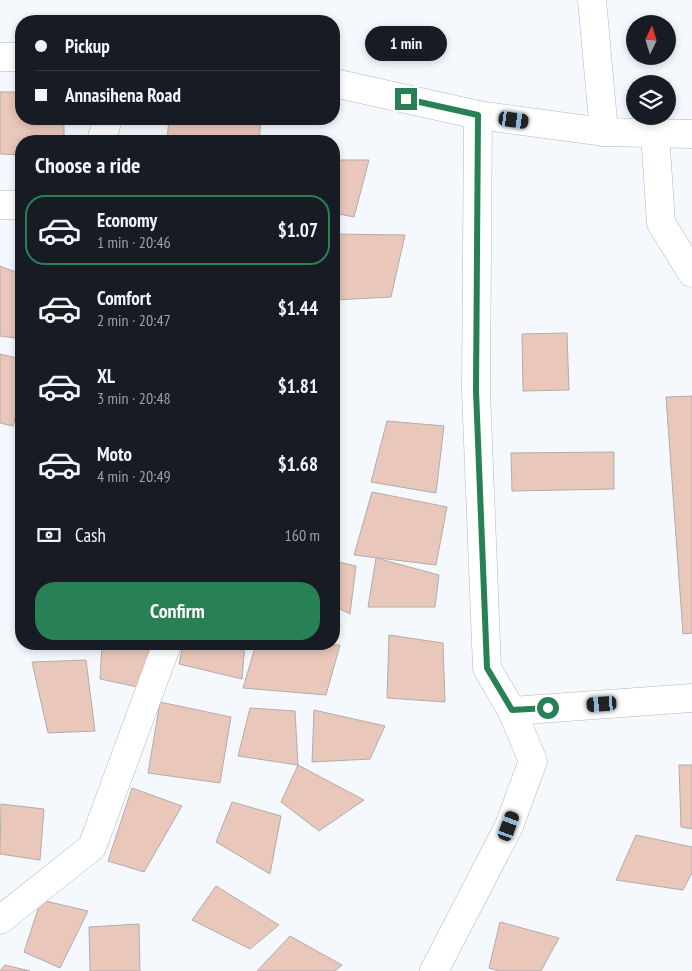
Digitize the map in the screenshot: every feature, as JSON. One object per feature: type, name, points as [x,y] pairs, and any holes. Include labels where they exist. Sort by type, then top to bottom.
[{"type":"street","points":[[592,0],[604,132]]},
{"type":"street","points":[[0,57],[15,57]]},
{"type":"street","points":[[340,84],[478,115],[604,132],[692,134]]},
{"type":"street","points":[[434,971],[509,826],[533,761],[512,710],[487,668],[476,391],[478,115]]},
{"type":"street","points":[[656,133],[661,223],[692,273]]},
{"type":"street","points":[[0,205],[15,205]]},
{"type":"street","points":[[0,920],[92,847],[165,650]]},
{"type":"street","points":[[512,710],[692,698]]},
{"type":"building","points":[[0,92],[15,92],[15,125],[64,125],[64,135],[15,135],[15,155],[0,154]]},
{"type":"building","points":[[168,125],[260,125],[260,135],[168,135]]},
{"type":"building","points":[[340,160],[369,160],[354,217],[340,214]]},
{"type":"building","points":[[340,234],[405,235],[391,297],[340,300]]},
{"type":"building","points":[[0,266],[15,272],[15,338],[0,336]]},
{"type":"building","points":[[567,333],[569,390],[523,391],[522,334]]},
{"type":"building","points":[[0,354],[15,358],[15,418],[13,426],[0,423]]},
{"type":"building","points":[[692,396],[692,633],[683,634],[666,397]]},
{"type":"building","points":[[387,421],[444,426],[436,493],[371,482]]},
{"type":"building","points":[[614,452],[614,489],[512,491],[511,453]]},
{"type":"building","points":[[372,492],[447,507],[436,565],[354,555]]},
{"type":"building","points":[[376,558],[439,575],[435,607],[368,607]]},
{"type":"building","points":[[340,562],[356,566],[350,614],[340,609]]},
{"type":"building","points":[[389,635],[443,643],[445,702],[387,698]]},
{"type":"building","points":[[102,650],[153,650],[142,688],[100,679]]},
{"type":"building","points":[[182,650],[244,650],[242,679],[179,664]]},
{"type":"building","points":[[254,650],[339,650],[326,695],[243,688]]},
{"type":"building","points":[[86,660],[95,731],[48,733],[32,662]]},
{"type":"building","points":[[160,702],[231,717],[220,783],[148,773]]},
{"type":"building","points":[[250,708],[295,711],[298,765],[238,756]]},
{"type":"building","points":[[314,710],[385,726],[370,759],[312,762]]},
{"type":"building","points":[[298,765],[364,800],[319,831],[281,802]]},
{"type":"building","points":[[679,765],[692,765],[692,829],[681,827]]},
{"type":"building","points":[[132,788],[182,806],[144,872],[108,861]]},
{"type":"building","points":[[232,802],[281,816],[270,874],[216,842]]},
{"type":"building","points":[[1,804],[44,809],[40,860],[0,854]]},
{"type":"building","points":[[636,835],[692,847],[692,873],[683,890],[616,880]]},
{"type":"building","points":[[216,886],[279,925],[250,949],[192,920]]},
{"type":"building","points":[[41,900],[88,911],[60,968],[24,952]]},
{"type":"building","points":[[500,922],[559,938],[541,971],[499,971],[489,968]]},
{"type":"building","points":[[139,924],[140,971],[90,971],[89,927]]},
{"type":"building","points":[[290,936],[342,965],[335,971],[257,971]]},
{"type":"building","points":[[5,965],[30,971],[0,971]]},
{"type":"route","points":[[406,99],[478,115],[476,391],[487,668],[512,710],[548,708]]}]
